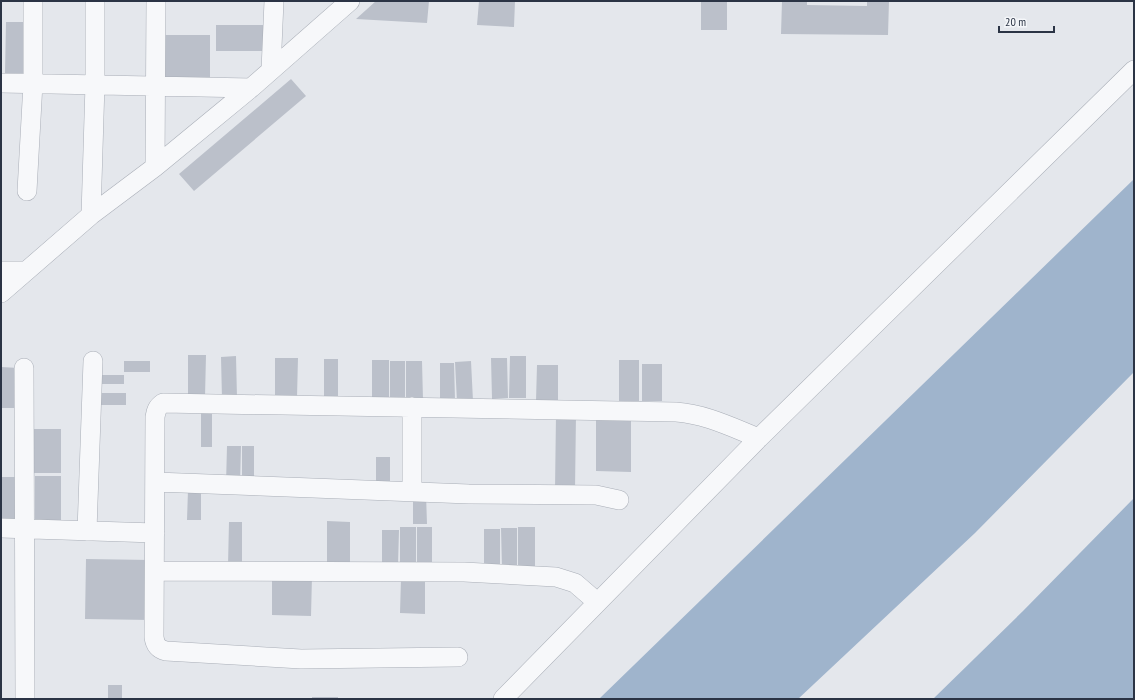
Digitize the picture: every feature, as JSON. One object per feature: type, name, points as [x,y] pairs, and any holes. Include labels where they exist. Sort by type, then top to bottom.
[{"type":"street","points":[[27,191],[33,83],[33,1]]},
{"type":"street","points":[[91,215],[95,1]]},
{"type":"street","points":[[155,167],[156,1]]},
{"type":"street","points":[[271,70],[274,1]]},
{"type":"street","points":[[1,293],[91,215],[155,167],[251,88],[342,4]]},
{"type":"street","points":[[503,699],[759,438],[1134,70]]},
{"type":"street","points":[[1,83],[251,88]]},
{"type":"street","points":[[1,271],[26,271]]},
{"type":"street","points":[[87,531],[93,361]]},
{"type":"street","points":[[24,368],[25,699]]},
{"type":"street","points":[[458,657],[301,659],[166,651],[157,647],[155,642],[155,417],[159,406],[163,403],[651,411],[690,413],[706,417],[759,438]]},
{"type":"street","points":[[412,407],[412,492]]},
{"type":"street","points":[[155,482],[469,494],[596,495],[619,500]]},
{"type":"street","points":[[1,528],[24,530],[155,533]]},
{"type":"street","points":[[155,571],[464,572],[556,577],[575,583],[597,602]]},
{"type":"water","points":[[1134,179],[1134,372],[975,533],[798,699],[599,699]]},
{"type":"water","points":[[1134,498],[1134,699],[933,699],[1023,611]]},
{"type":"building","points":[[376,1],[429,1],[427,23],[356,19]]},
{"type":"building","points":[[479,1],[515,1],[514,27],[477,25]]},
{"type":"building","points":[[701,1],[727,1],[727,30],[701,30]]},
{"type":"building","points":[[782,1],[807,1],[807,5],[867,6],[867,1],[889,1],[888,35],[781,34]]},
{"type":"building","points":[[6,22],[30,22],[29,73],[5,73]]},
{"type":"building","points":[[216,25],[267,25],[267,51],[216,51]]},
{"type":"building","points":[[161,35],[210,35],[210,79],[161,79]]},
{"type":"building","points":[[291,79],[306,96],[194,191],[179,174]]},
{"type":"building","points":[[188,355],[206,355],[205,397],[188,397]]},
{"type":"building","points":[[236,356],[237,398],[222,399],[221,357]]},
{"type":"building","points":[[510,356],[526,356],[526,398],[509,398]]},
{"type":"building","points":[[275,358],[298,358],[297,397],[275,396]]},
{"type":"building","points":[[491,358],[507,358],[508,398],[492,399]]},
{"type":"building","points":[[324,359],[338,359],[338,397],[324,397]]},
{"type":"building","points":[[372,360],[389,360],[389,402],[372,402]]},
{"type":"building","points":[[619,360],[639,360],[639,401],[619,401]]},
{"type":"building","points":[[124,361],[150,361],[150,372],[124,372]]},
{"type":"building","points":[[390,361],[405,361],[405,402],[390,402]]},
{"type":"building","points":[[406,361],[422,361],[423,400],[406,400]]},
{"type":"building","points":[[471,361],[473,401],[457,402],[455,362]]},
{"type":"building","points":[[440,363],[454,363],[455,400],[440,401]]},
{"type":"building","points":[[642,364],[662,364],[662,401],[642,401]]},
{"type":"building","points":[[537,365],[558,365],[558,401],[536,401]]},
{"type":"building","points":[[1,367],[19,368],[19,408],[1,408]]},
{"type":"building","points":[[98,375],[124,375],[124,384],[98,384]]},
{"type":"building","points":[[101,393],[126,393],[126,405],[101,405]]},
{"type":"building","points":[[201,411],[212,411],[212,447],[201,447]]},
{"type":"building","points":[[556,414],[576,414],[575,490],[555,490]]},
{"type":"building","points":[[596,416],[631,416],[631,472],[596,471]]},
{"type":"building","points":[[34,429],[61,429],[61,473],[34,473]]},
{"type":"building","points":[[227,446],[241,446],[240,484],[226,484]]},
{"type":"building","points":[[242,446],[254,446],[254,482],[242,482]]},
{"type":"building","points":[[376,457],[390,457],[390,488],[376,488]]},
{"type":"building","points":[[35,476],[61,476],[61,522],[35,522]]},
{"type":"building","points":[[1,477],[18,477],[19,525],[1,525]]},
{"type":"building","points":[[188,490],[201,490],[201,520],[187,520]]},
{"type":"building","points":[[413,494],[426,494],[427,524],[413,524]]},
{"type":"building","points":[[327,521],[350,522],[350,567],[327,567]]},
{"type":"building","points":[[229,522],[242,522],[242,565],[228,565]]},
{"type":"building","points":[[400,527],[416,527],[416,566],[400,566]]},
{"type":"building","points":[[417,527],[432,527],[432,566],[417,566]]},
{"type":"building","points":[[518,527],[535,527],[535,567],[518,567]]},
{"type":"building","points":[[501,528],[517,528],[517,568],[502,568]]},
{"type":"building","points":[[484,529],[500,529],[500,568],[484,568]]},
{"type":"building","points":[[382,530],[399,530],[398,565],[382,565]]},
{"type":"building","points":[[86,559],[151,560],[150,620],[85,619]]},
{"type":"building","points":[[272,575],[312,576],[311,616],[272,615]]},
{"type":"building","points":[[401,579],[425,579],[425,614],[400,613]]},
{"type":"building","points":[[108,685],[122,685],[122,699],[108,699]]},
{"type":"building","points":[[312,697],[338,697],[338,699],[312,699]]}]
